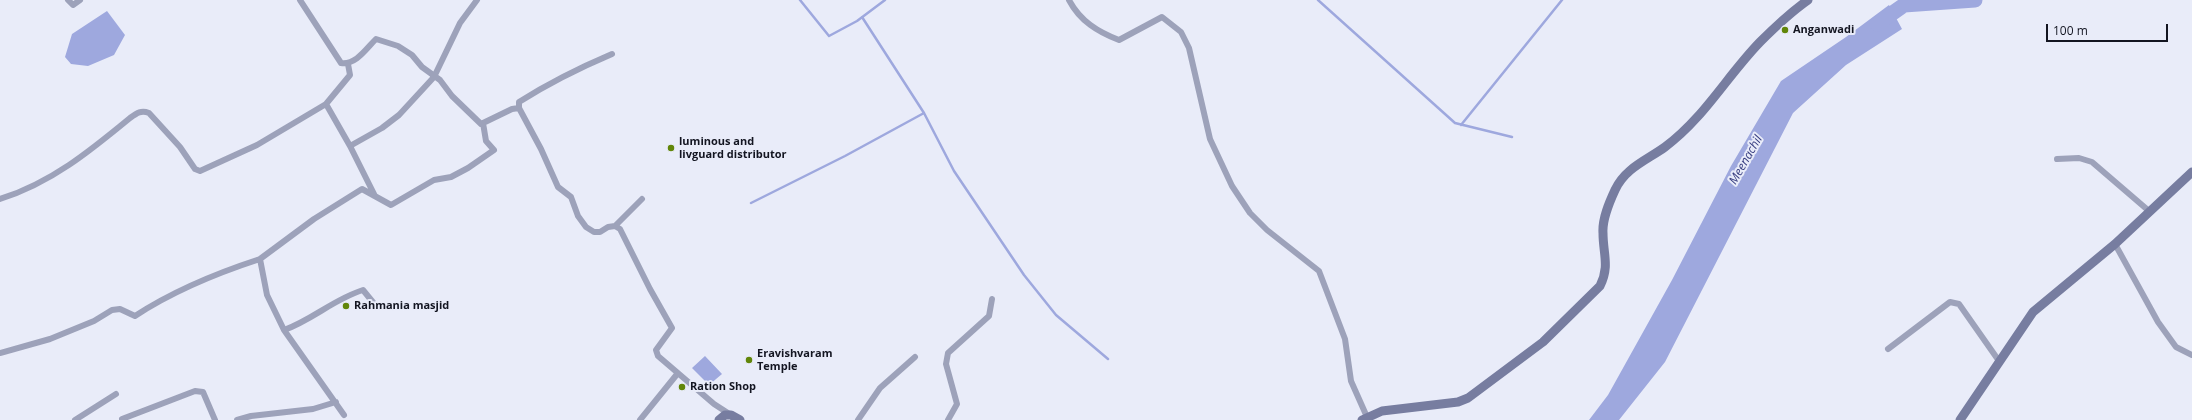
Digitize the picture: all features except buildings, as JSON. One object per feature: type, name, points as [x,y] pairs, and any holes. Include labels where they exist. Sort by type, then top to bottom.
[{"type":"main road","points":[[1364,419],[1382,411],[1458,402],[1468,398],[1543,342],[1600,286],[1606,276],[1602,233],[1605,216],[1616,188],[1627,172],[1665,147],[1691,123],[1714,99],[1760,42],[1808,0]]},
{"type":"main road","points":[[1960,420],[2033,312],[2115,244],[2192,172]]},
{"type":"main road","points":[[719,420],[725,415],[732,415],[740,420]]},
{"type":"street","points":[[68,0],[73,5],[80,0]]},
{"type":"street","points":[[300,0],[341,63],[348,64],[356,59],[376,39],[398,46],[412,55],[422,67],[440,80],[481,124],[512,109],[518,108]]},
{"type":"street","points":[[350,146],[382,128],[399,115],[434,77],[460,23],[477,0]]},
{"type":"street","points":[[1069,0],[1096,31],[1119,40],[1162,17],[1181,32],[1189,48],[1210,139],[1232,186],[1250,213],[1267,230],[1319,271],[1345,339],[1351,381],[1364,419]]},
{"type":"street","points":[[612,54],[572,71],[536,91],[519,102],[518,108],[541,149],[558,187],[571,197],[578,216],[586,227],[594,232],[600,232],[608,227],[615,226],[642,199]]},
{"type":"street","points":[[0,199],[54,176],[76,162],[139,112],[149,113],[180,147],[195,169],[200,171],[257,145],[326,104],[350,75],[348,64]]},
{"type":"street","points":[[326,104],[350,146],[375,196]]},
{"type":"street","points":[[0,353],[50,339],[94,321],[112,310],[120,309],[135,316],[166,297],[225,271],[260,260],[314,220],[362,189],[391,205],[434,180],[451,177],[468,168],[494,150],[486,141],[483,123]]},
{"type":"street","points":[[2057,160],[2079,158],[2092,162],[2149,211]]},
{"type":"street","points":[[615,226],[620,229],[650,289],[672,328],[656,350],[658,356],[714,404],[732,415]]},
{"type":"street","points":[[2115,244],[2158,322],[2176,347],[2192,355]]},
{"type":"street","points":[[260,260],[267,295],[284,330],[344,415]]},
{"type":"street","points":[[284,330],[305,321],[330,304],[363,290],[376,306]]},
{"type":"street","points":[[948,420],[957,404],[946,364],[948,353],[989,316],[992,299]]},
{"type":"street","points":[[1888,349],[1950,302],[1959,304],[1999,361]]},
{"type":"street","points":[[858,420],[880,388],[915,357]]},
{"type":"street","points":[[640,420],[678,373]]},
{"type":"street","points":[[122,419],[195,391],[203,392],[215,420]]},
{"type":"street","points":[[75,420],[116,394]]},
{"type":"street","points":[[237,420],[251,416],[313,409],[336,402]]},
{"type":"water","points":[[1889,5],[1902,29],[1846,65],[1793,113],[1665,362],[1619,420],[1589,420],[1608,395],[1672,280],[1731,166],[1781,81],[1846,37]]},
{"type":"water","points":[[107,11],[125,35],[114,55],[88,66],[71,64],[65,57],[72,34]]},
{"type":"water","points":[[705,356],[722,374],[709,385],[692,368]]},
{"type":"waterway","points":[[800,0],[829,36],[857,21],[885,0]]},
{"type":"waterway","points":[[1318,0],[1455,123],[1512,137]]},
{"type":"waterway","points":[[1461,125],[1562,0]]},
{"type":"waterway","name":"Meenachil","points":[[1877,24],[1904,5],[1975,0]]},
{"type":"waterway","points":[[862,17],[924,113],[954,171],[1024,275],[1056,315],[1108,359]]},
{"type":"waterway","points":[[751,203],[845,156],[924,113]]},
{"type":"place","name":"Anganwadi","points":[[1785,30]]},
{"type":"place","name":"luminous and livguard distributor","points":[[671,148]]},
{"type":"place","name":"Rahmania masjid","points":[[346,306]]},
{"type":"place","name":"Eravishvaram Temple","points":[[749,360]]},
{"type":"place","name":"Ration Shop","points":[[682,387]]}]
